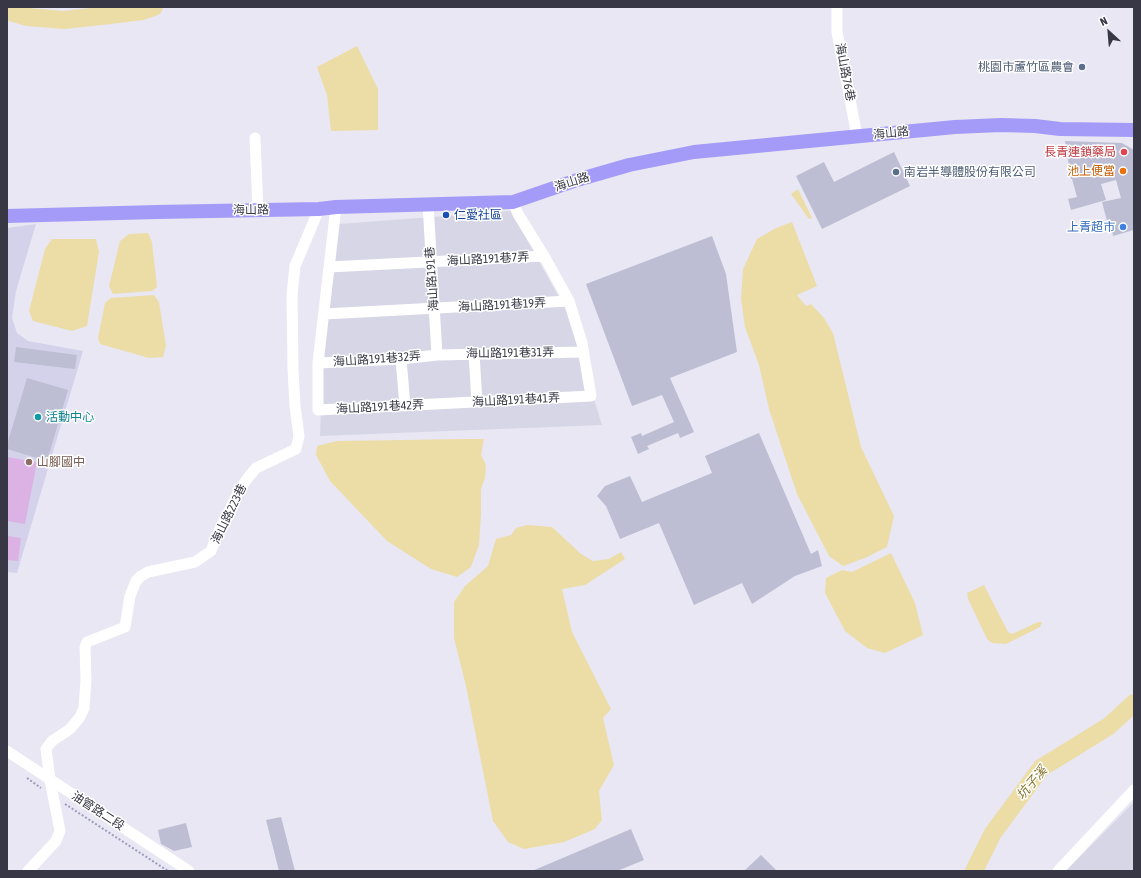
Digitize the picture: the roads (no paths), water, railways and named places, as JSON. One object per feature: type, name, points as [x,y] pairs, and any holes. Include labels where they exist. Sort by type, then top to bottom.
[{"type":"main road","name":"海山路","points":[[7,216],[319,209],[336,207],[513,202],[576,180],[629,165],[694,152],[955,127],[1001,125],[1035,126],[1060,129],[1134,130]]},
{"type":"street","name":"海山路76巷","points":[[837,7],[837,32],[857,136]]},
{"type":"street","points":[[255,138],[258,210]]},
{"type":"street","points":[[513,202],[518,214],[544,256],[569,302],[583,352]]},
{"type":"street","name":"海山路191巷","points":[[428,204],[437,355]]},
{"type":"street","points":[[318,363],[336,207]]},
{"type":"street","name":"海山路223巷","points":[[50,780],[46,749],[52,741],[76,723],[84,708],[86,680],[85,647],[87,642],[126,627],[130,596],[136,581],[141,576],[148,572],[195,562],[211,551],[219,531],[246,479],[256,468],[296,449],[299,436],[294,391],[292,295],[295,266],[319,209]]},
{"type":"street","name":"海山路191巷7弄","points":[[328,267],[544,256]]},
{"type":"street","name":"海山路191巷19弄","points":[[324,314],[569,302]]},
{"type":"street","name":"海山路191巷31弄","points":[[437,355],[583,352]]},
{"type":"street","name":"海山路191巷41弄","points":[[442,404],[591,396],[583,352]]},
{"type":"street","points":[[474,354],[477,402]]},
{"type":"street","name":"海山路191巷32弄","points":[[318,363],[401,359],[437,355]]},
{"type":"street","points":[[401,359],[405,406]]},
{"type":"street","name":"海山路191巷42弄","points":[[318,363],[318,410],[442,404]]},
{"type":"street","name":"油管路二段","points":[[7,751],[189,871]]},
{"type":"street","points":[[28,871],[56,841],[60,831],[50,780]]},
{"type":"street","points":[[1058,871],[1134,790]]},
{"type":"waterway","points":[[7,11],[28,17],[64,20],[142,11],[154,7]]},
{"type":"waterway","name":"坑子溪","points":[[974,871],[993,833],[1041,768],[1109,726],[1134,703]]},
{"type":"place","name":"桃園市蘆竹區農會","points":[[1082,67]]},
{"type":"place","name":"長青連鎖藥局","points":[[1124,152]]},
{"type":"place","name":"池上便當","points":[[1123,171]]},
{"type":"place","name":"南岩半導體股份有限公司","points":[[896,172]]},
{"type":"place","name":"仁愛社區","points":[[446,215]]},
{"type":"place","name":"上青超市","points":[[1123,227]]},
{"type":"place","name":"活動中心","points":[[38,417]]},
{"type":"place","name":"山腳國中","points":[[29,462]]}]
